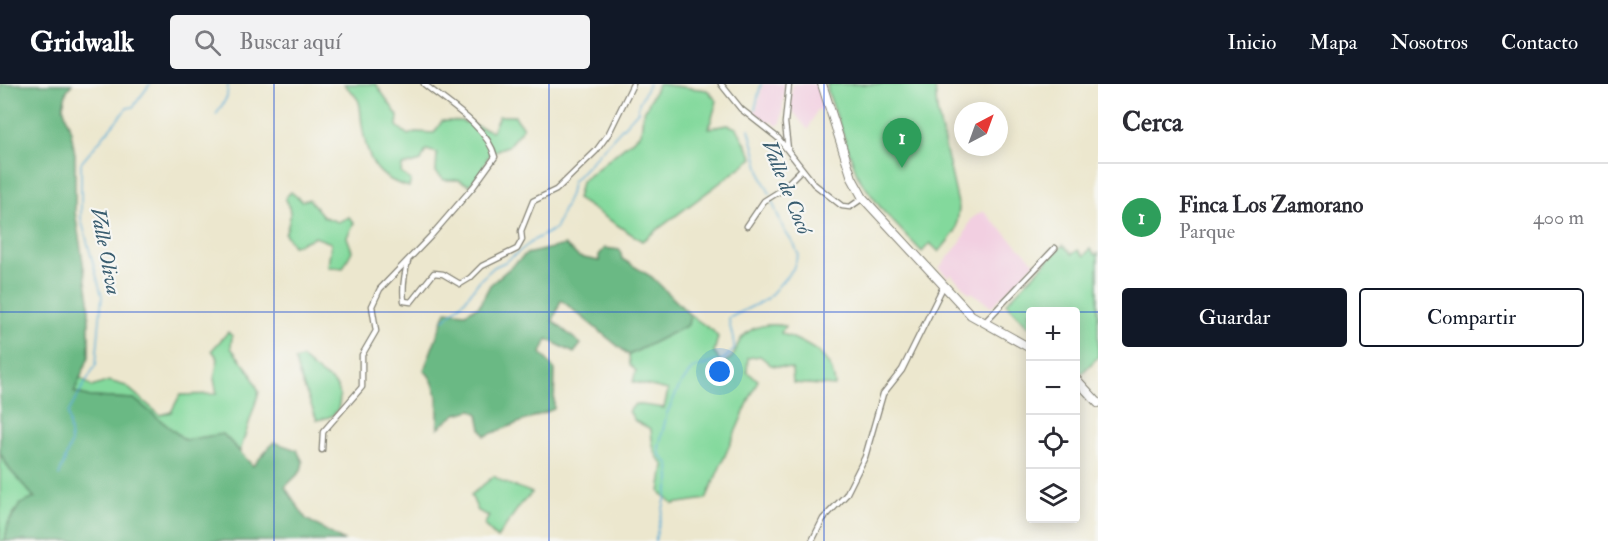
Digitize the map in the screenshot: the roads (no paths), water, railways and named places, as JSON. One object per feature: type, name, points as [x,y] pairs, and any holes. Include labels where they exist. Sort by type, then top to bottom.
[{"type":"main road","points":[[822,84],[852,178],[863,198],[971,315],[1026,346]]},
{"type":"main road","points":[[1080,383],[1098,403]]},
{"type":"street","points":[[322,450],[323,432],[362,387],[362,355],[376,331],[372,306],[380,289],[474,186],[495,157],[485,134],[424,84]]},
{"type":"street","points":[[409,259],[403,282],[403,294],[404,301],[411,302],[434,273],[443,274],[460,284],[482,266],[517,249],[522,240],[521,231],[533,201],[556,190],[596,151],[609,133],[633,84]]},
{"type":"street","points":[[721,84],[741,109],[778,138],[814,184],[842,206],[850,207],[863,198]]},
{"type":"street","points":[[788,149],[785,123],[789,84]]},
{"type":"street","points":[[747,226],[764,201],[780,192],[801,169]]},
{"type":"street","points":[[984,323],[1055,248]]},
{"type":"street","points":[[812,541],[823,519],[846,495],[865,457],[883,394],[902,370],[943,287]]},
{"type":"waterway","name":"Valle Oliva","points":[[59,476],[71,443],[68,413],[96,364],[102,296],[81,219],[81,163],[127,108],[133,107],[150,84]]},
{"type":"waterway","points":[[216,115],[227,97],[228,84]]},
{"type":"waterway","points":[[444,320],[494,267],[555,229],[570,194],[572,182],[638,111],[639,103],[649,84]]},
{"type":"waterway","name":"Valle de Cocó","points":[[755,109],[761,84]]},
{"type":"waterway","name":"Valle de Cocó","points":[[749,129],[762,178],[770,194]]},
{"type":"waterway","name":"Valle de Cocó","points":[[655,541],[670,480],[669,464],[660,455],[659,447],[667,413],[679,387],[692,369],[724,359],[734,350],[729,318],[767,299],[793,269],[798,254],[784,230],[771,199]]},
{"type":"place","name":"Finca Los Zamorano","points":[[902,168]]}]
